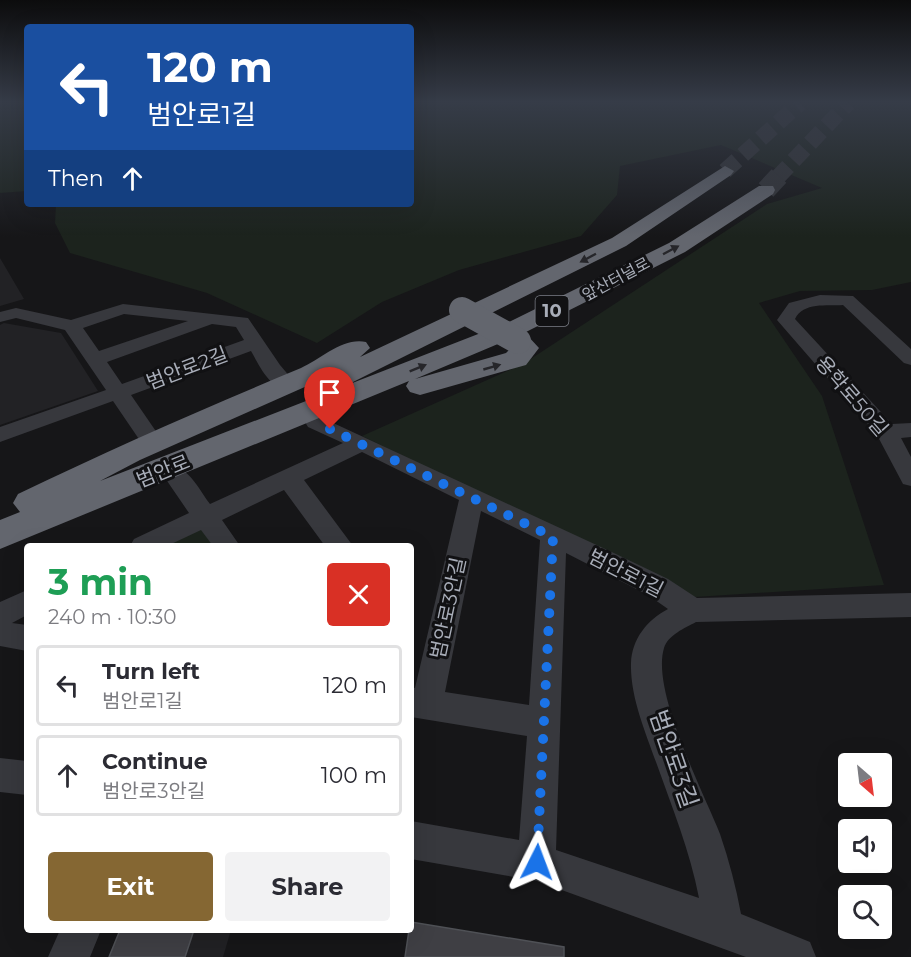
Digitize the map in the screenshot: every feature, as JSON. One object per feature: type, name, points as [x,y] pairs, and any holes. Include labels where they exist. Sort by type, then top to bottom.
[{"type":"highway","name":"앞산터널로","points":[[309,401],[619,242],[725,171]]},
{"type":"highway","name":"앞산터널로","points":[[309,401],[518,327],[576,300],[688,241],[742,208],[766,190]]},
{"type":"highway","points":[[0,518],[153,443],[309,401],[385,395],[516,359],[526,348],[518,341],[462,309],[443,305],[429,310],[315,372],[309,401],[175,475],[0,535]]},
{"type":"highway","name":"범안로","points":[[0,518],[257,416],[309,401]]},
{"type":"highway","name":"범안로","points":[[0,535],[309,401]]},
{"type":"street","name":"용학로50길","points":[[911,359],[847,300],[796,304],[788,311],[786,320],[886,432],[911,478]]},
{"type":"street","points":[[0,317],[16,313],[72,326],[123,309],[242,322],[272,369],[362,443],[149,543]]},
{"type":"street","name":"범안로2길","points":[[95,359],[212,319]]},
{"type":"street","name":"범안로2길","points":[[72,326],[153,443]]},
{"type":"street","name":"범안로2길","points":[[0,435],[119,394],[255,343]]},
{"type":"street","points":[[886,432],[911,430]]},
{"type":"street","name":"범안로1길","points":[[362,443],[658,587],[692,610]]},
{"type":"street","points":[[175,475],[207,515],[225,543]]},
{"type":"street","points":[[288,477],[338,543]]},
{"type":"street","name":"범안로3안길","points":[[419,703],[472,496]]},
{"type":"street","points":[[537,862],[553,537]]},
{"type":"street","points":[[0,615],[24,603]]},
{"type":"street","points":[[692,610],[911,604]]},
{"type":"street","name":"범안로3길","points":[[692,610],[667,623],[649,644],[646,676],[668,747],[708,854],[724,927]]},
{"type":"street","points":[[0,633],[24,637]]},
{"type":"street","points":[[419,703],[544,723]]},
{"type":"street","points":[[0,775],[24,778]]},
{"type":"street","points":[[414,841],[537,862],[724,927],[795,957]]},
{"type":"street","points":[[69,957],[80,933]]},
{"type":"shaded area","points":[[0,148],[24,148],[24,191],[0,193]]},
{"type":"shaded area","points":[[414,148],[708,148],[620,166],[617,195],[581,236],[459,270],[382,302],[317,343],[207,293],[70,253],[55,223],[56,207],[414,207]]},
{"type":"shaded area","points":[[727,148],[911,148],[911,282],[872,290],[800,291],[759,303],[822,396],[884,585],[695,597],[362,436],[523,364],[767,204],[822,188]]},
{"type":"shaded area","points":[[0,258],[24,299],[0,306]]},
{"type":"shaded area","points":[[4,323],[61,333],[98,391],[0,425],[0,325]]},
{"type":"shaded area","points":[[199,525],[216,543],[161,543]]},
{"type":"building","points":[[414,922],[564,947],[564,957],[405,957],[409,933],[414,933]]},
{"type":"building","points":[[119,933],[193,933],[185,957],[109,957]]},
{"type":"tunnel","points":[[725,171],[751,148]]},
{"type":"tunnel","points":[[777,178],[806,148]]},
{"type":"tunnel","points":[[766,190],[779,176]]},
{"type":"route","points":[[330,429],[553,537],[537,862]]}]
